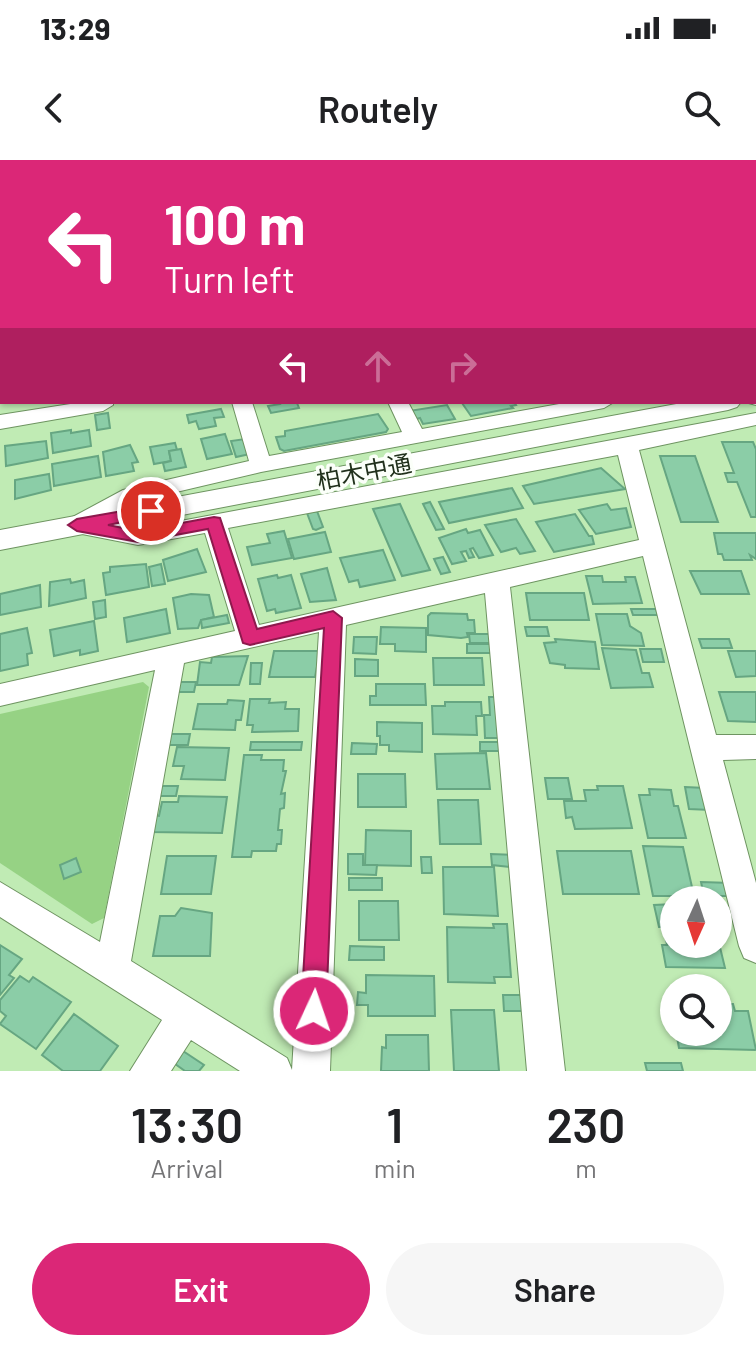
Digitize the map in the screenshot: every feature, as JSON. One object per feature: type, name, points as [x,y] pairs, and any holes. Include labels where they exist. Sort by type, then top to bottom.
[{"type":"street","points":[[0,422],[103,404]]},
{"type":"street","points":[[243,404],[261,465]]},
{"type":"street","points":[[399,404],[416,438]]},
{"type":"street","points":[[77,525],[131,495],[261,465],[416,438],[541,408],[583,404]]},
{"type":"street","name":"柏木中通","points":[[0,540],[717,404]]},
{"type":"street","points":[[77,525],[138,537],[756,419]]},
{"type":"street","points":[[627,446],[756,946]]},
{"type":"street","points":[[214,522],[250,638]]},
{"type":"street","points":[[0,695],[653,545]]},
{"type":"street","points":[[497,581],[546,1071]]},
{"type":"street","points":[[311,1071],[333,618]]},
{"type":"street","points":[[112,969],[172,655]]},
{"type":"street","points":[[705,748],[756,747]]},
{"type":"street","points":[[0,898],[274,1071]]},
{"type":"street","points":[[149,1071],[186,1016]]},
{"type":"green space","points":[[143,682],[149,687],[104,918],[92,924],[0,863],[0,714]]},
{"type":"building","points":[[297,404],[299,408],[271,413],[268,406]]},
{"type":"building","points":[[463,404],[516,405],[511,406],[513,408],[471,416]]},
{"type":"building","points":[[447,405],[455,419],[423,424],[420,418],[413,420],[409,411]]},
{"type":"building","points":[[221,409],[224,417],[214,418],[216,426],[199,429],[196,421],[189,423],[187,415]]},
{"type":"building","points":[[108,413],[110,428],[97,430],[95,415]]},
{"type":"building","points":[[378,414],[388,429],[386,432],[284,451],[280,449],[276,437],[285,436],[285,431]]},
{"type":"building","points":[[71,430],[71,433],[89,430],[91,446],[53,453],[51,433]]},
{"type":"building","points":[[225,434],[232,454],[207,459],[201,439]]},
{"type":"building","points":[[245,439],[250,454],[236,457],[231,441]]},
{"type":"building","points":[[46,441],[48,458],[6,466],[5,446]]},
{"type":"building","points":[[722,442],[753,442],[756,449],[756,517],[751,517],[737,482],[728,482],[725,473],[734,473]]},
{"type":"building","points":[[175,443],[177,450],[169,451],[171,461],[154,464],[150,447]]},
{"type":"building","points":[[130,445],[138,462],[132,463],[134,471],[106,476],[103,452]]},
{"type":"building","points":[[181,449],[186,467],[165,471],[163,463],[171,461],[169,451]]},
{"type":"building","points":[[98,456],[101,477],[54,486],[52,464]]},
{"type":"building","points":[[660,456],[695,456],[718,522],[681,522]]},
{"type":"building","points":[[601,468],[625,489],[534,504],[523,486]]},
{"type":"building","points":[[49,474],[51,490],[15,499],[15,480]]},
{"type":"building","points":[[512,488],[523,508],[449,523],[439,502]]},
{"type":"building","points":[[430,502],[444,529],[436,530],[423,504]]},
{"type":"building","points":[[400,504],[430,570],[402,576],[373,509]]},
{"type":"building","points":[[607,504],[611,510],[626,508],[631,527],[596,534],[579,510]]},
{"type":"building","points":[[317,511],[323,527],[316,530],[307,513]]},
{"type":"building","points":[[575,514],[592,536],[594,544],[554,552],[536,522]]},
{"type":"building","points":[[516,519],[535,551],[520,554],[516,548],[501,552],[485,525]]},
{"type":"building","points":[[466,529],[468,533],[480,530],[493,555],[479,558],[473,548],[470,549],[474,557],[469,558],[466,551],[461,552],[466,561],[452,564],[439,538]]},
{"type":"building","points":[[284,531],[292,558],[252,565],[247,547],[270,543],[267,534]]},
{"type":"building","points":[[325,532],[331,552],[294,559],[288,539]]},
{"type":"building","points":[[714,533],[756,533],[756,559],[750,555],[752,560],[724,560],[722,554],[718,554]]},
{"type":"building","points":[[197,549],[206,572],[168,581],[163,560]]},
{"type":"building","points":[[383,550],[395,580],[360,587],[358,580],[349,582],[340,558]]},
{"type":"building","points":[[443,557],[450,572],[441,574],[434,559]]},
{"type":"building","points":[[146,564],[149,587],[106,595],[103,573],[110,572],[110,567]]},
{"type":"building","points":[[161,564],[165,584],[152,586],[149,567]]},
{"type":"building","points":[[327,568],[336,600],[310,602],[301,574]]},
{"type":"building","points":[[690,571],[741,571],[749,594],[701,594]]},
{"type":"building","points":[[277,575],[278,578],[291,575],[301,608],[276,613],[275,609],[267,611],[258,579]]},
{"type":"building","points":[[586,576],[602,576],[603,582],[626,582],[625,577],[635,577],[642,603],[593,604]]},
{"type":"building","points":[[70,579],[71,583],[84,580],[86,598],[49,606],[50,582]]},
{"type":"building","points":[[40,585],[41,607],[0,615],[0,594]]},
{"type":"building","points":[[526,593],[584,593],[589,620],[530,620]]},
{"type":"building","points":[[191,594],[209,595],[214,617],[201,620],[198,628],[178,629],[173,598]]},
{"type":"building","points":[[105,600],[106,617],[95,619],[93,602]]},
{"type":"building","points":[[166,609],[170,633],[127,642],[124,618]]},
{"type":"building","points":[[631,609],[656,609],[658,615],[633,615]]},
{"type":"building","points":[[431,613],[467,614],[468,620],[474,620],[475,633],[467,633],[468,637],[461,638],[428,635],[428,616]]},
{"type":"building","points":[[596,614],[627,614],[630,626],[641,633],[644,646],[602,645]]},
{"type":"building","points":[[227,615],[229,623],[202,628],[201,620]]},
{"type":"building","points":[[94,621],[98,651],[80,655],[80,650],[54,656],[50,630]]},
{"type":"building","points":[[381,627],[426,628],[426,652],[395,651],[395,644],[380,644]]},
{"type":"building","points":[[525,627],[547,627],[549,636],[527,636]]},
{"type":"building","points":[[27,628],[32,653],[27,654],[28,665],[0,671],[0,634]]},
{"type":"building","points":[[469,634],[493,634],[494,643],[470,643]]},
{"type":"building","points":[[354,637],[377,637],[376,654],[353,653]]},
{"type":"building","points":[[555,639],[595,642],[599,669],[565,668],[565,665],[550,663],[544,643],[556,642]]},
{"type":"building","points":[[699,639],[729,639],[732,648],[702,648]]},
{"type":"building","points":[[467,644],[495,644],[496,653],[467,653]]},
{"type":"building","points":[[602,648],[636,650],[642,673],[649,673],[653,687],[611,688]]},
{"type":"building","points":[[640,649],[661,649],[664,662],[643,662]]},
{"type":"building","points":[[274,651],[320,651],[315,677],[269,677]]},
{"type":"building","points":[[728,651],[756,651],[756,676],[736,677]]},
{"type":"building","points":[[248,656],[239,685],[197,685],[200,662],[211,663],[212,657]]},
{"type":"building","points":[[433,658],[482,658],[484,685],[434,685]]},
{"type":"building","points":[[355,659],[378,660],[378,676],[355,676]]},
{"type":"building","points":[[251,663],[262,663],[260,684],[250,684]]},
{"type":"building","points":[[174,682],[196,682],[194,692],[173,692]]},
{"type":"building","points":[[376,684],[425,684],[426,705],[370,705],[370,696],[376,696]]},
{"type":"building","points":[[719,692],[756,692],[756,722],[728,721]]},
{"type":"building","points":[[489,697],[501,697],[505,738],[485,738],[484,715],[490,715]]},
{"type":"building","points":[[250,699],[270,699],[269,703],[286,702],[285,709],[299,709],[298,731],[252,732],[253,725],[247,725]]},
{"type":"building","points":[[228,700],[244,701],[241,720],[236,720],[235,730],[193,729],[198,704],[227,704]]},
{"type":"building","points":[[445,702],[481,702],[482,716],[476,716],[477,735],[433,734],[432,706],[445,706]]},
{"type":"building","points":[[377,722],[422,723],[422,752],[389,751],[389,745],[380,745]]},
{"type":"building","points":[[164,734],[190,734],[188,745],[162,745]]},
{"type":"building","points":[[251,742],[302,742],[301,750],[250,750]]},
{"type":"building","points":[[480,742],[503,742],[504,751],[480,751]]},
{"type":"building","points":[[352,743],[377,744],[376,754],[351,754]]},
{"type":"building","points":[[177,747],[229,748],[225,780],[181,779],[184,766],[173,766]]},
{"type":"building","points":[[486,753],[490,789],[437,789],[435,754]]},
{"type":"building","points":[[244,755],[262,755],[261,760],[284,760],[283,771],[286,771],[281,794],[285,793],[284,808],[280,809],[278,830],[282,830],[281,844],[277,844],[276,851],[252,851],[251,857],[232,857]]},
{"type":"building","points":[[358,774],[405,774],[406,807],[358,807]]},
{"type":"building","points":[[545,778],[568,778],[572,799],[548,799]]},
{"type":"building","points":[[155,786],[178,786],[176,796],[153,796]]},
{"type":"building","points":[[597,786],[623,786],[632,828],[575,829],[572,817],[566,818],[564,801],[586,801],[584,790],[598,790]]},
{"type":"building","points":[[685,787],[705,788],[710,810],[689,809]]},
{"type":"building","points":[[649,789],[671,790],[686,838],[648,838],[639,795],[650,795]]},
{"type":"building","points":[[179,796],[227,797],[222,833],[149,832],[152,815],[159,816],[162,802],[178,802]]},
{"type":"building","points":[[438,800],[478,800],[481,844],[440,844]]},
{"type":"building","points":[[366,830],[411,831],[411,866],[365,865]]},
{"type":"building","points":[[643,846],[683,847],[692,886],[660,886],[660,896],[653,896]]},
{"type":"building","points":[[557,851],[631,851],[639,894],[563,894]]},
{"type":"building","points":[[348,854],[363,854],[363,865],[377,865],[376,875],[348,874]]},
{"type":"building","points":[[491,854],[517,855],[518,868],[492,865]]},
{"type":"building","points":[[167,856],[216,856],[211,894],[161,894]]},
{"type":"building","points":[[421,857],[431,857],[432,873],[422,873]]},
{"type":"building","points":[[76,858],[81,872],[64,879],[60,865]]},
{"type":"building","points":[[443,867],[494,867],[498,916],[444,914]]},
{"type":"building","points":[[349,878],[382,878],[382,890],[349,890]]},
{"type":"building","points":[[701,882],[731,883],[732,886],[702,886]]},
{"type":"building","points":[[359,901],[398,901],[399,940],[359,940]]},
{"type":"building","points":[[654,905],[660,905],[660,927],[659,927]]},
{"type":"building","points":[[181,908],[212,913],[210,956],[153,956],[160,916],[175,916]]},
{"type":"building","points":[[493,924],[507,924],[511,977],[494,977],[495,983],[448,982],[447,927],[494,928]]},
{"type":"building","points":[[0,945],[22,959],[9,975],[14,978],[0,995]]},
{"type":"building","points":[[350,946],[384,947],[384,960],[349,960]]},
{"type":"building","points":[[664,958],[723,958],[725,968],[666,967]]},
{"type":"building","points":[[366,975],[434,976],[435,1016],[368,1016],[368,1005],[357,1005],[358,992],[366,993]]},
{"type":"building","points":[[20,976],[29,982],[33,977],[71,1002],[36,1049],[0,1024],[6,1016],[0,1011],[0,1000]]},
{"type":"building","points":[[503,995],[530,995],[532,1011],[504,1011]]},
{"type":"building","points":[[732,1004],[735,1011],[748,1011],[756,1050],[679,1048],[732,1046]]},
{"type":"building","points":[[451,1010],[494,1010],[499,1071],[454,1071]]},
{"type":"building","points":[[74,1014],[118,1046],[100,1071],[63,1071],[42,1055]]},
{"type":"building","points":[[386,1035],[428,1035],[429,1071],[381,1071]]},
{"type":"building","points":[[180,1049],[204,1065],[199,1071],[185,1071],[171,1061]]},
{"type":"building","points":[[645,1063],[681,1063],[683,1071],[647,1071]]},
{"type":"route","points":[[151,511],[77,525],[138,537],[214,522],[250,638],[333,618],[314,1011]]}]
